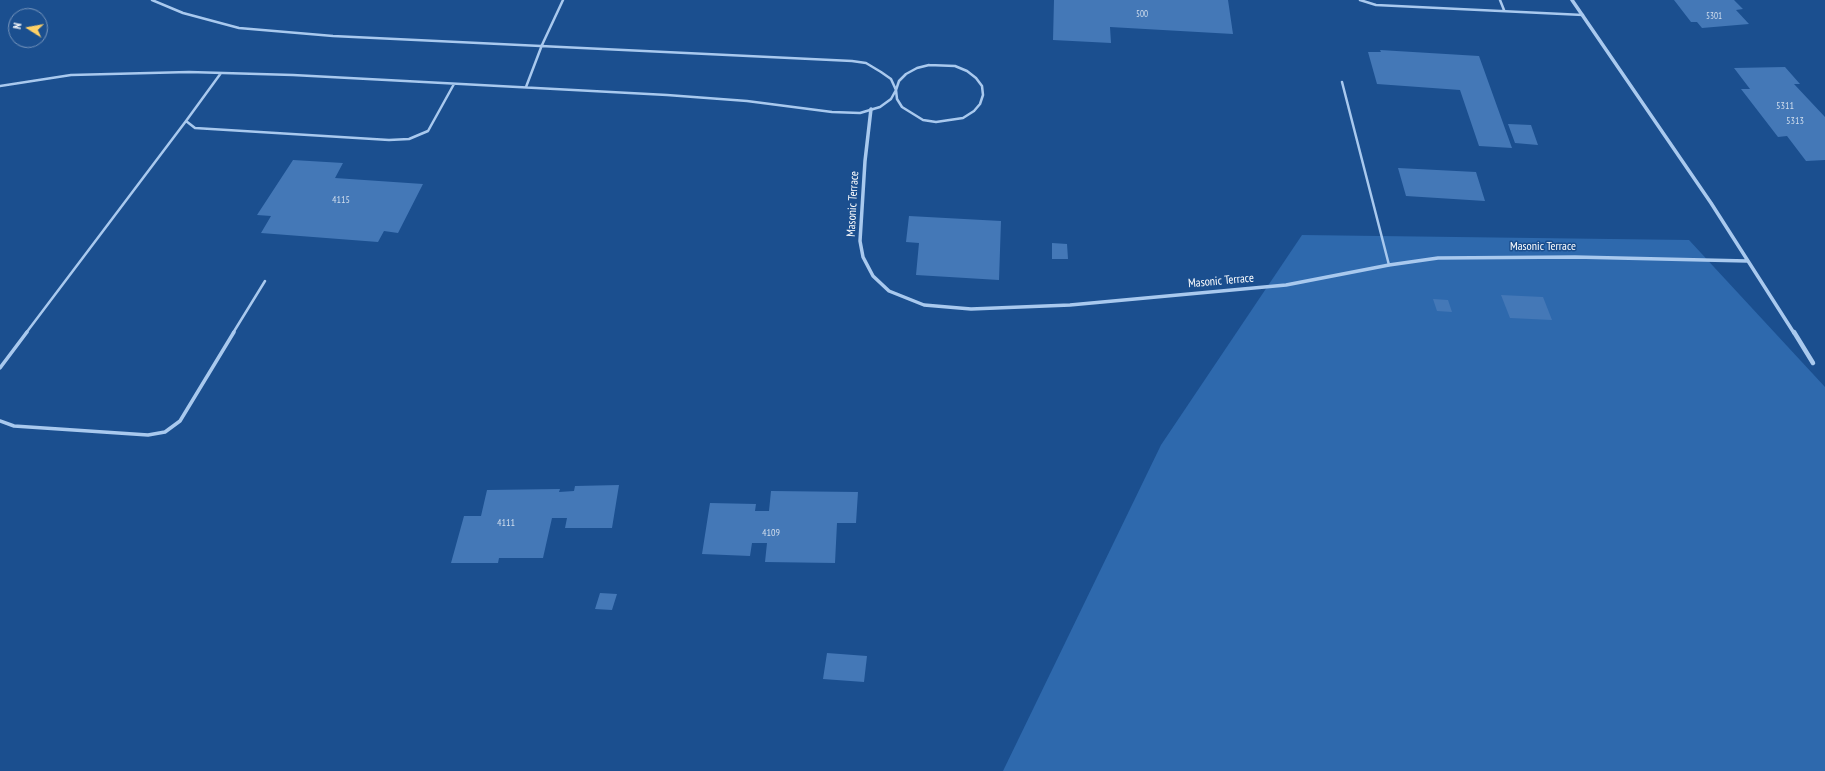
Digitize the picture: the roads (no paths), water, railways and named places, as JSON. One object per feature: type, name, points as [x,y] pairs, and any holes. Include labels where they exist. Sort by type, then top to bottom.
[{"type":"street","points":[[1572,0],[1584,15],[1711,203],[1813,362]]},
{"type":"street","name":"Masonic Terrace","points":[[872,109],[865,168],[860,241],[863,257],[873,276],[889,291],[924,305],[971,309],[1070,305],[1286,285],[1389,265],[1438,258],[1575,257],[1747,261]]},
{"type":"lane","points":[[0,86],[71,75],[189,72],[221,73],[526,87],[740,100],[832,112],[860,113],[880,107],[892,99],[896,90],[900,81],[912,71],[929,65],[942,65],[955,66],[967,71],[976,78],[982,86],[983,95],[980,104],[974,112],[963,118],[936,122],[923,120],[906,111],[897,99],[896,90],[891,79],[866,63],[852,61],[542,45],[334,36],[238,28],[183,13],[152,0]]},
{"type":"lane","points":[[526,87],[542,45],[563,0]]},
{"type":"lane","points":[[1360,0],[1376,5],[1584,15]]},
{"type":"lane","points":[[1500,0],[1504,10]]},
{"type":"lane","points":[[0,368],[221,73]]},
{"type":"lane","points":[[1342,82],[1389,265]]},
{"type":"lane","points":[[186,121],[195,128],[389,140],[409,139],[428,131],[454,84]]},
{"type":"lane","points":[[0,420],[14,426],[148,435],[165,432],[180,421],[265,281]]}]
